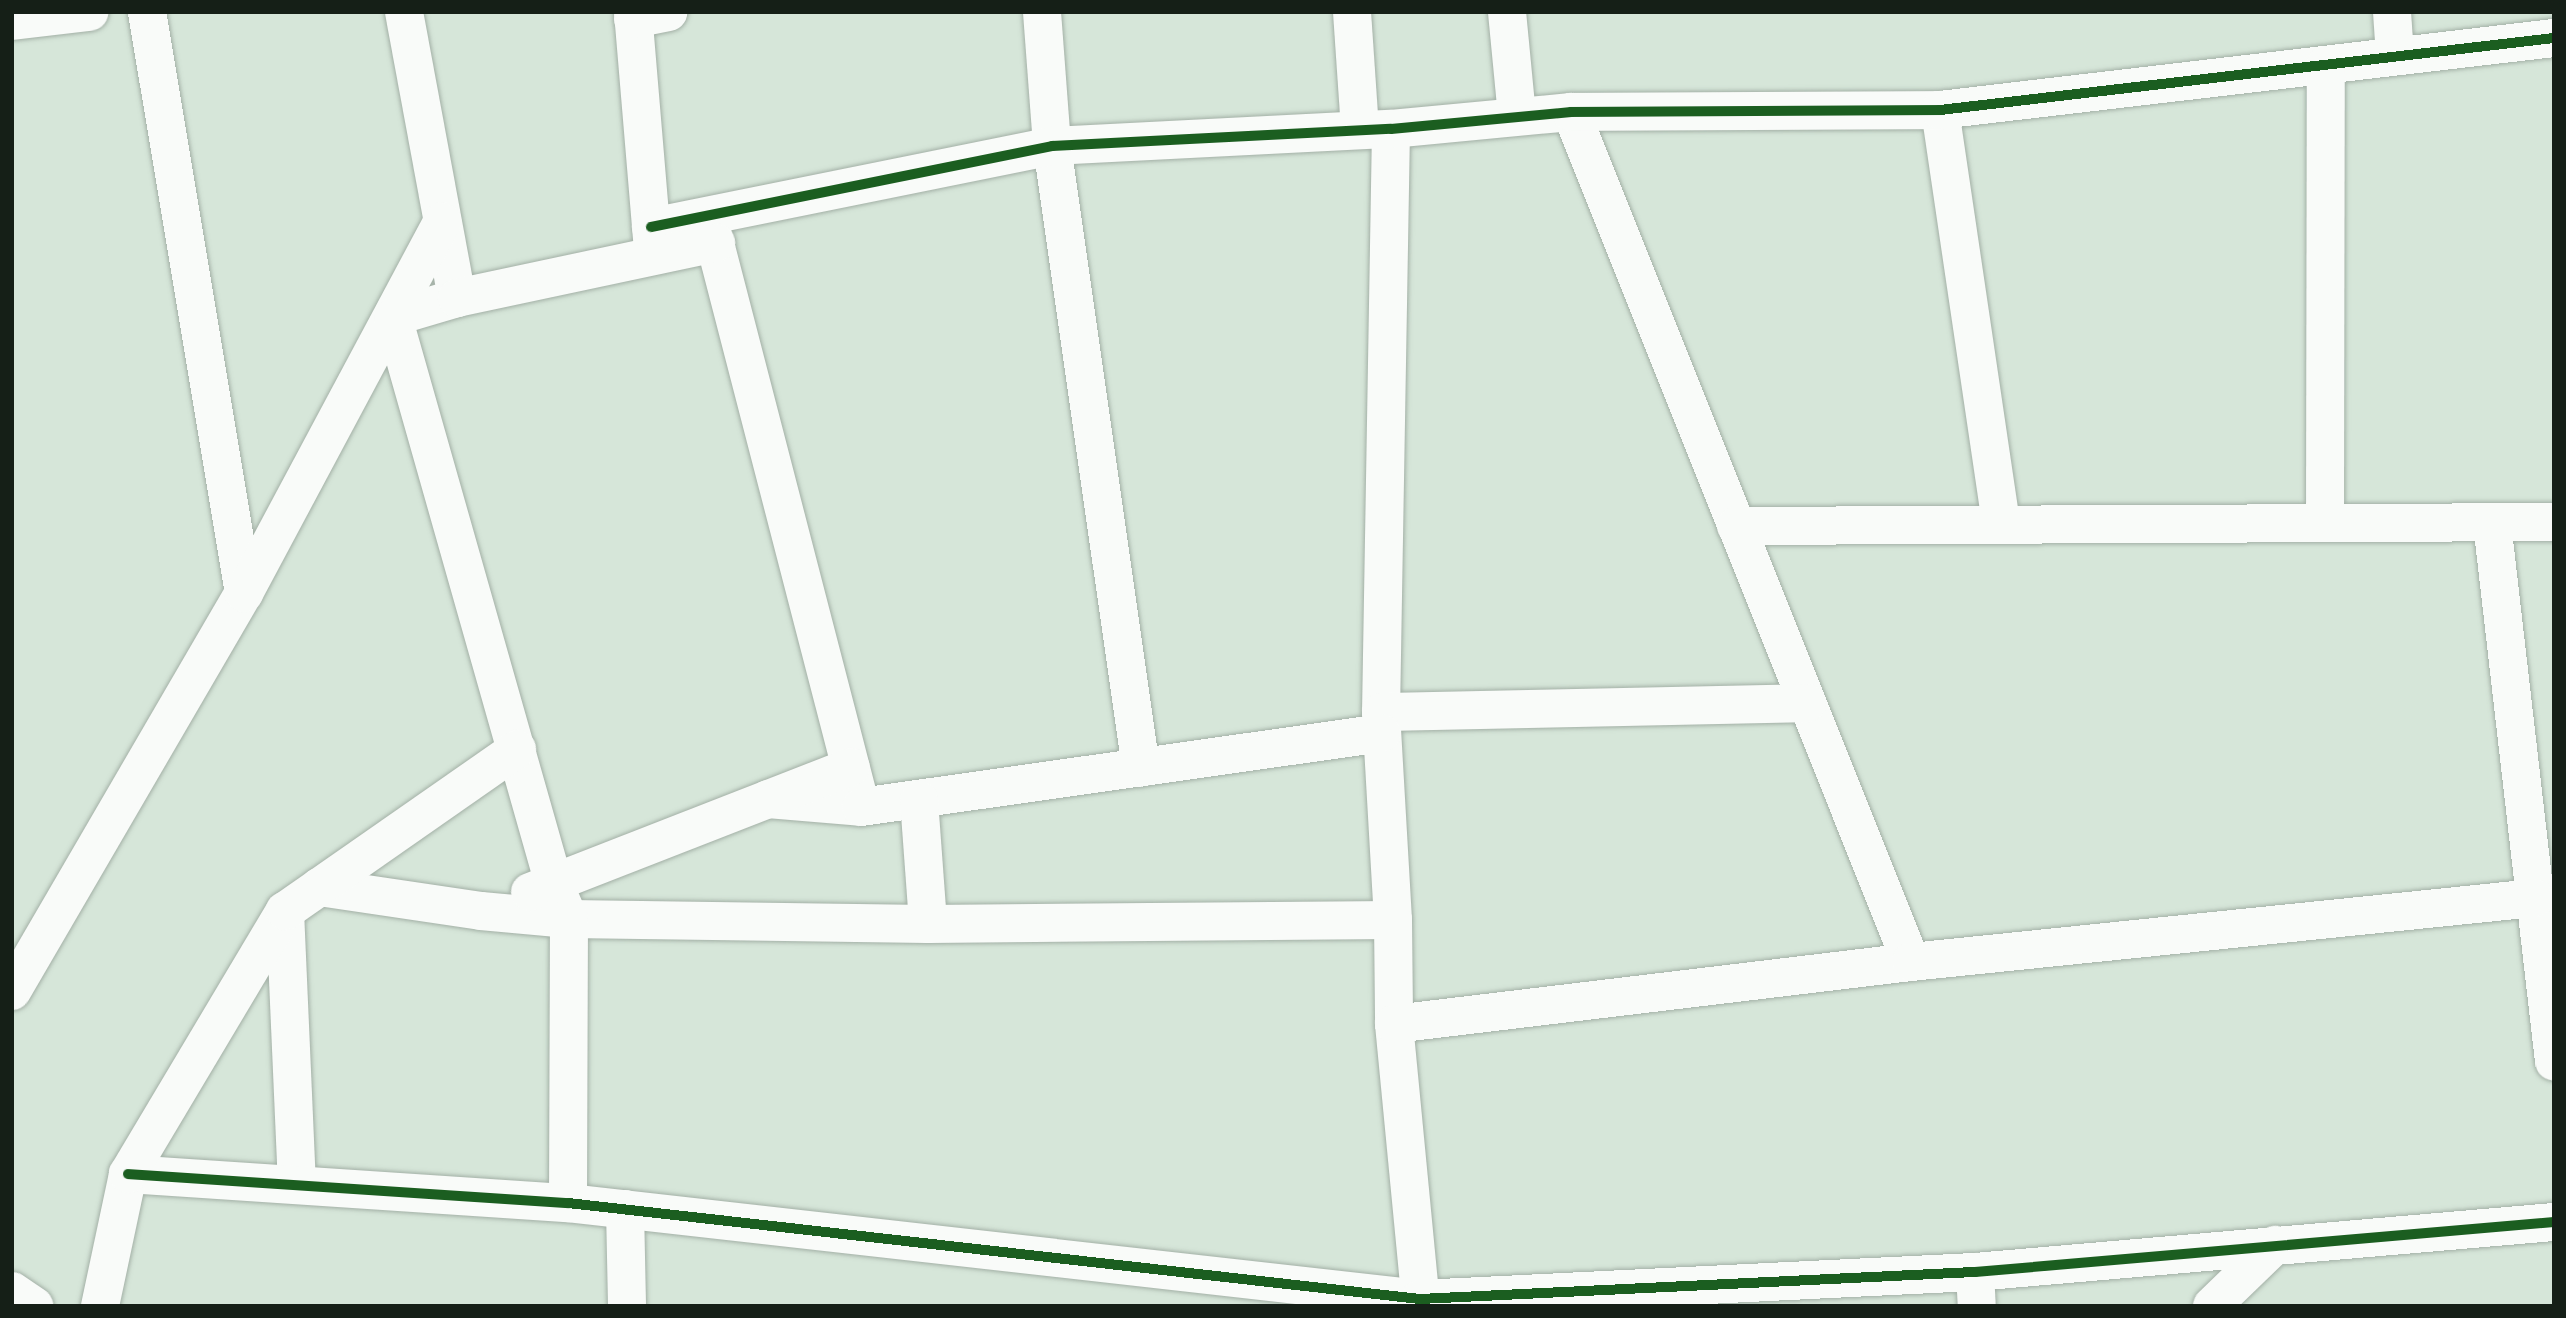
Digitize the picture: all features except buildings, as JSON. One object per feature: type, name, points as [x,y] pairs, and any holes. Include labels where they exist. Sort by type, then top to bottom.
[{"type":"street","points":[[12,21],[89,12]]},
{"type":"street","points":[[147,12],[244,593]]},
{"type":"street","points":[[404,12],[457,298]]},
{"type":"street","points":[[1042,12],[1052,146],[1142,768]]},
{"type":"street","points":[[1352,12],[1375,130],[1382,723],[1393,920],[1394,1024],[1420,1302]]},
{"type":"street","points":[[1507,12],[1517,115]]},
{"type":"street","points":[[2392,12],[2395,56]]},
{"type":"street","points":[[645,15],[652,243]]},
{"type":"street","points":[[393,317],[652,243],[1052,146],[1375,130],[1571,112],[1940,110],[2554,38]]},
{"type":"street","points":[[2325,523],[2326,65]]},
{"type":"street","points":[[1940,110],[2001,525]]},
{"type":"street","points":[[1571,112],[1911,962]]},
{"type":"street","points":[[12,991],[244,593],[442,222]]},
{"type":"street","points":[[712,229],[861,807]]},
{"type":"street","points":[[393,317],[554,884],[569,919],[568,1203]]},
{"type":"street","points":[[1737,526],[2554,522]]},
{"type":"street","points":[[2492,523],[2540,882],[2554,1061]]},
{"type":"street","points":[[768,799],[861,807],[919,800],[1142,768],[1382,723],[1807,703]]},
{"type":"street","points":[[100,1306],[128,1174],[285,911],[517,749]]},
{"type":"street","points":[[481,911],[851,767]]},
{"type":"street","points":[[919,800],[928,924]]},
{"type":"street","points":[[1394,1024],[2540,882]]},
{"type":"street","points":[[319,887],[481,911],[569,919],[928,924],[1393,920]]},
{"type":"street","points":[[285,911],[297,1185]]},
{"type":"street","points":[[128,1174],[568,1203],[1420,1302],[1976,1289],[2275,1245],[2554,1222]]},
{"type":"street","points":[[625,1209],[627,1306]]},
{"type":"street","points":[[2212,1306],[2275,1245]]},
{"type":"street","points":[[12,1291],[34,1306]]},
{"type":"cycle path","points":[[651,227],[1052,146],[1391,129],[1571,112],[1940,110],[2554,38]]},
{"type":"cycle path","points":[[128,1174],[568,1203],[1420,1299],[1975,1272],[2554,1222]]}]
